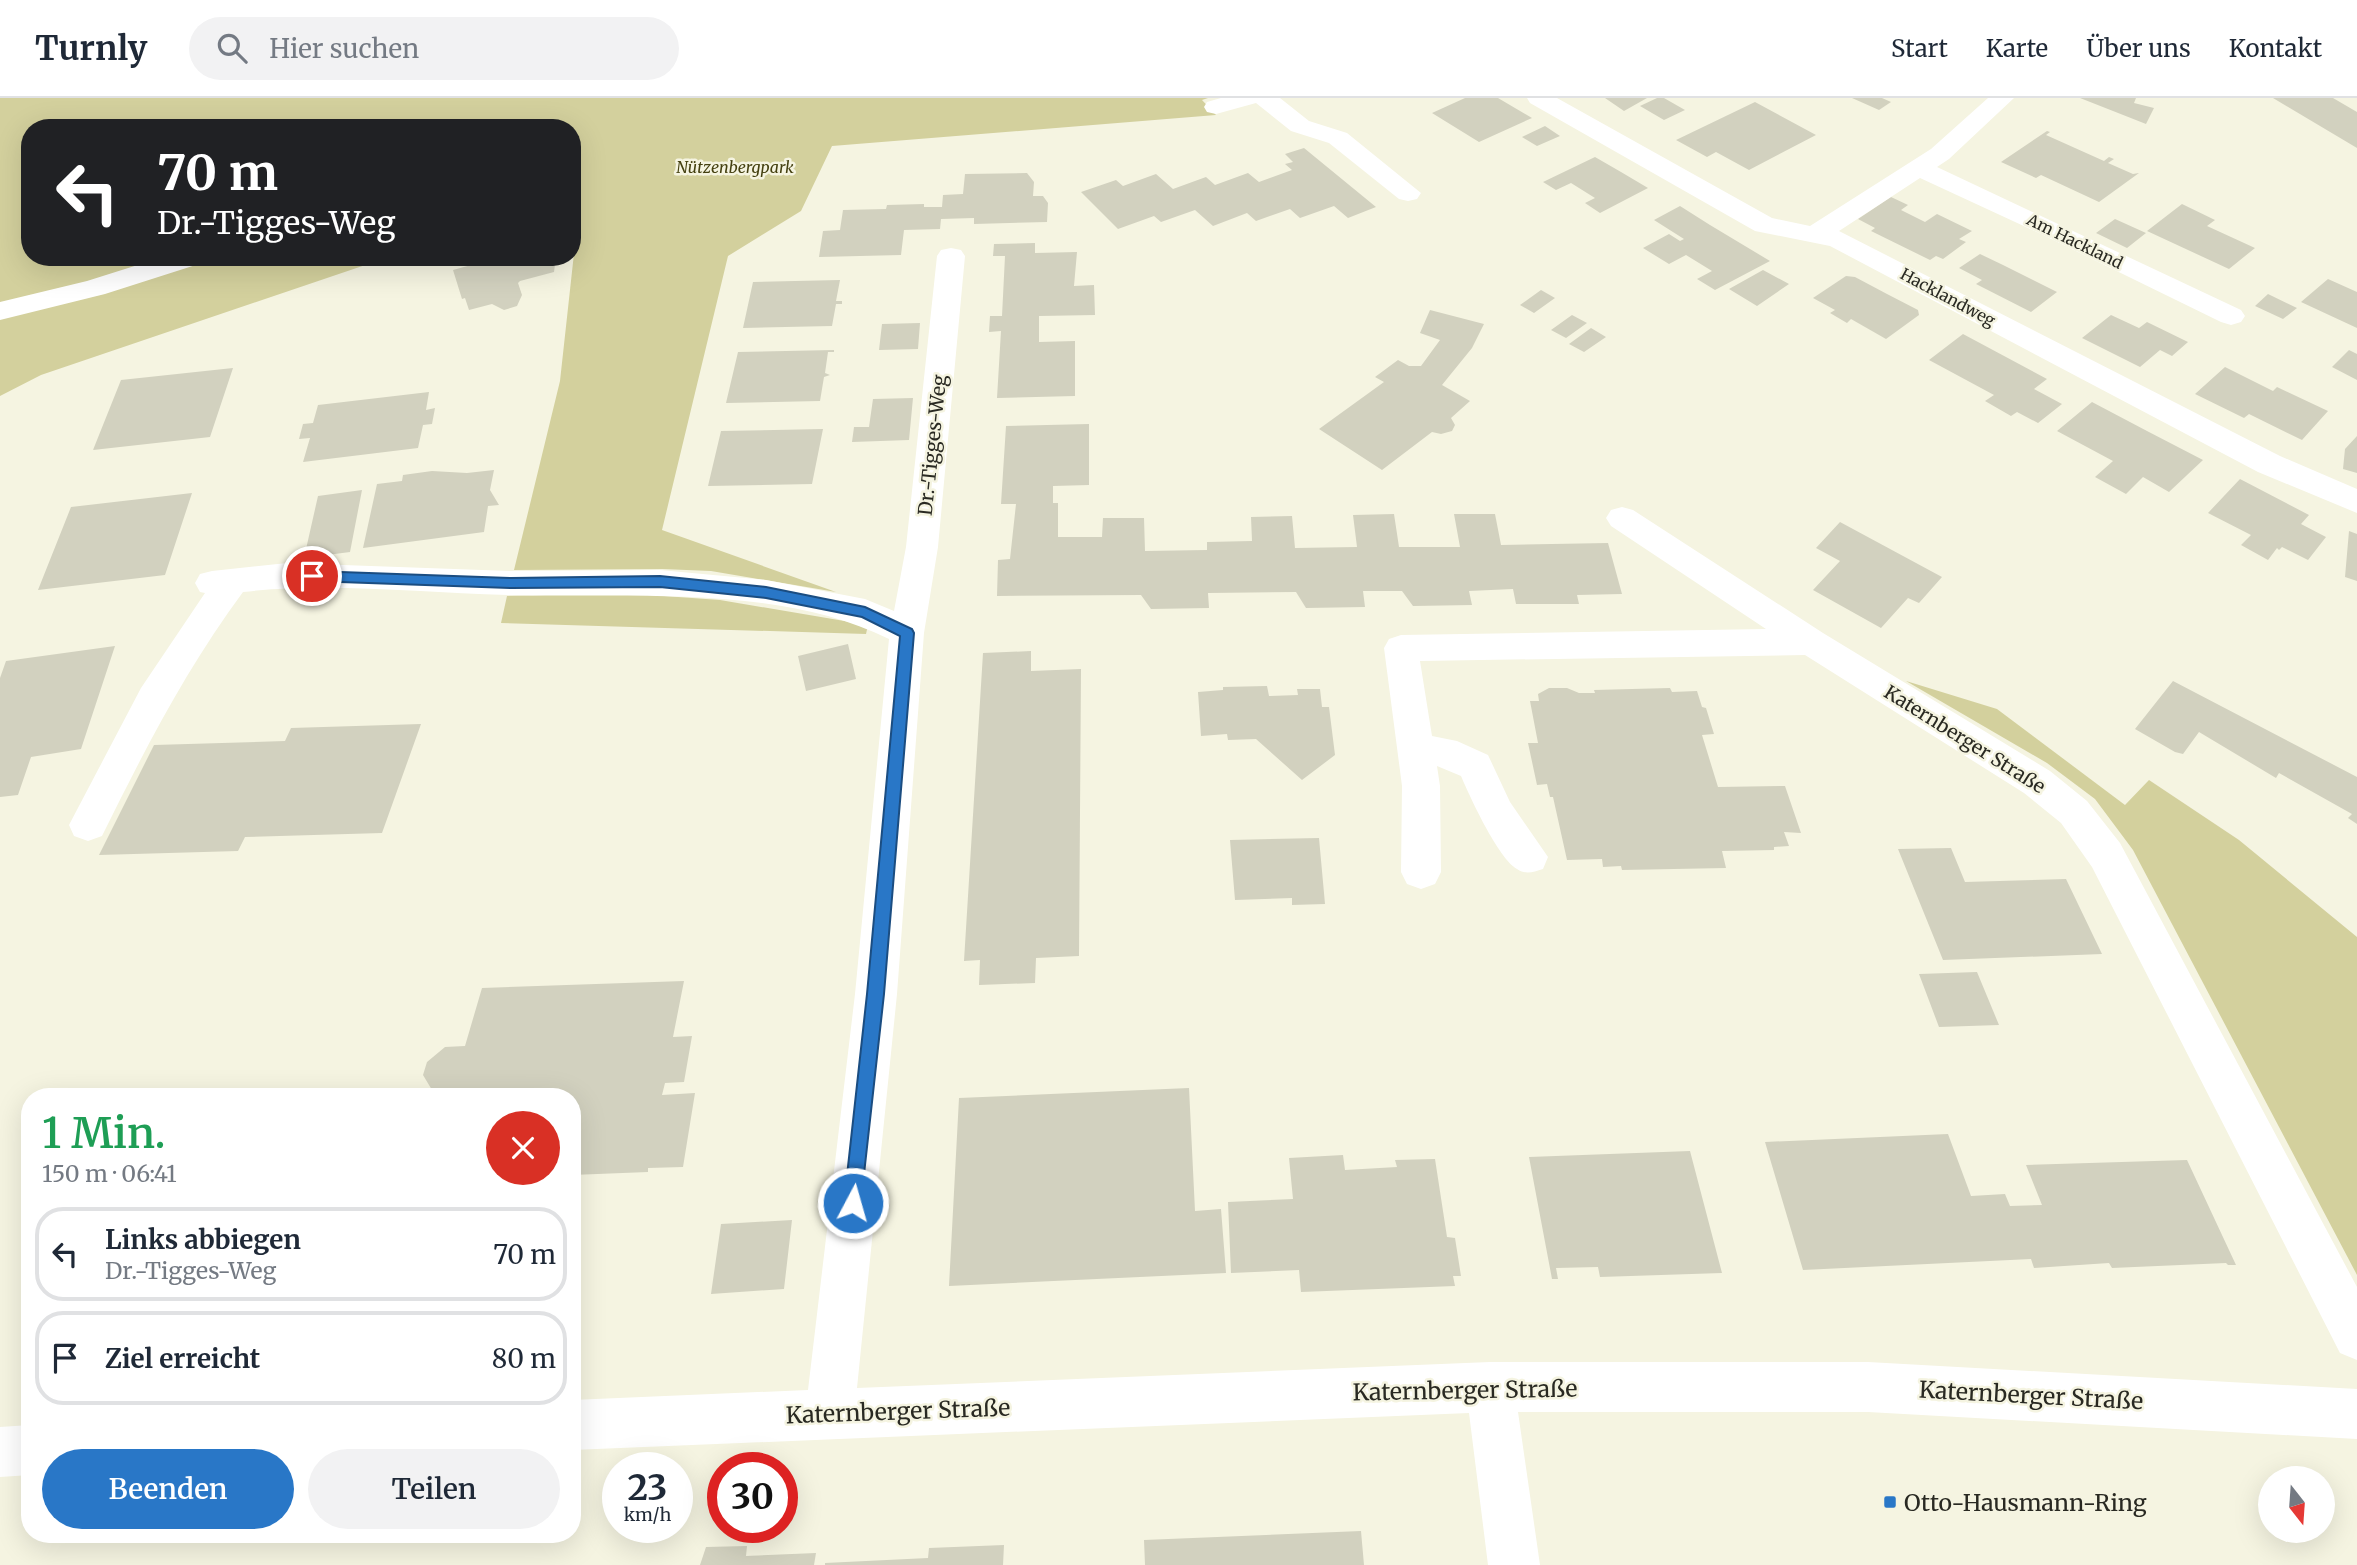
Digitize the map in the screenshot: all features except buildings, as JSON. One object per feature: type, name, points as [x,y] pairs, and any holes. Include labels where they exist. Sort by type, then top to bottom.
[{"type":"street","points":[[1216,107],[1248,98]]},
{"type":"street","points":[[1265,98],[1300,126],[1338,138],[1408,193]]},
{"type":"street","name":"Hacklandweg","points":[[1539,98],[1764,225],[1838,239],[2269,464],[2357,502]]},
{"type":"street","points":[[1816,234],[1940,154],[2002,98]]},
{"type":"street","name":"Am Hackland","points":[[1918,168],[2048,227],[2231,316]]},
{"type":"street","name":"Dr.-Tigges-Weg","points":[[830,1413],[876,994],[907,633],[922,547],[951,256]]},
{"type":"street","points":[[0,311],[96,288],[164,266]]},
{"type":"street","name":"Katernberger Straße","points":[[1622,518],[1811,642],[2037,782],[2074,812],[2106,855],[2357,1336]]},
{"type":"street","points":[[88,825],[125,748],[206,615],[223,582],[287,575],[511,583],[660,582],[766,592],[865,612],[907,633]]},
{"type":"street","points":[[1421,872],[1421,786],[1401,648],[1811,642]]},
{"type":"street","points":[[1416,750],[1444,752],[1475,766],[1496,812],[1530,857]]},
{"type":"street","points":[[1490,1387],[1514,1565]]},
{"type":"street","name":"Katernberger Straße","points":[[581,1425],[1490,1387],[1868,1387],[2357,1414]]},
{"type":"street","points":[[0,1452],[21,1451]]},
{"type":"green space","name":"Nützenbergpark","points":[[0,98],[1208,98],[1202,100],[1216,115],[832,146],[801,211],[728,256],[662,530],[836,592],[711,571],[514,570],[560,381],[573,266],[581,266],[581,119],[21,119],[21,266],[362,266],[41,375],[0,396]]},
{"type":"green space","points":[[622,593],[720,600],[868,625],[866,634],[501,623],[507,596]]},
{"type":"green space","points":[[1906,681],[1997,709],[2125,805],[2149,780],[2239,840],[2357,937],[2357,1275],[2133,850],[2095,799],[2047,763]]},
{"type":"place","name":"Otto-Hausmann-Ring","points":[[1890,1502]]},
{"type":"route","points":[[312,576],[511,583],[660,582],[766,592],[865,612],[907,633],[876,994],[853,1203]]}]
